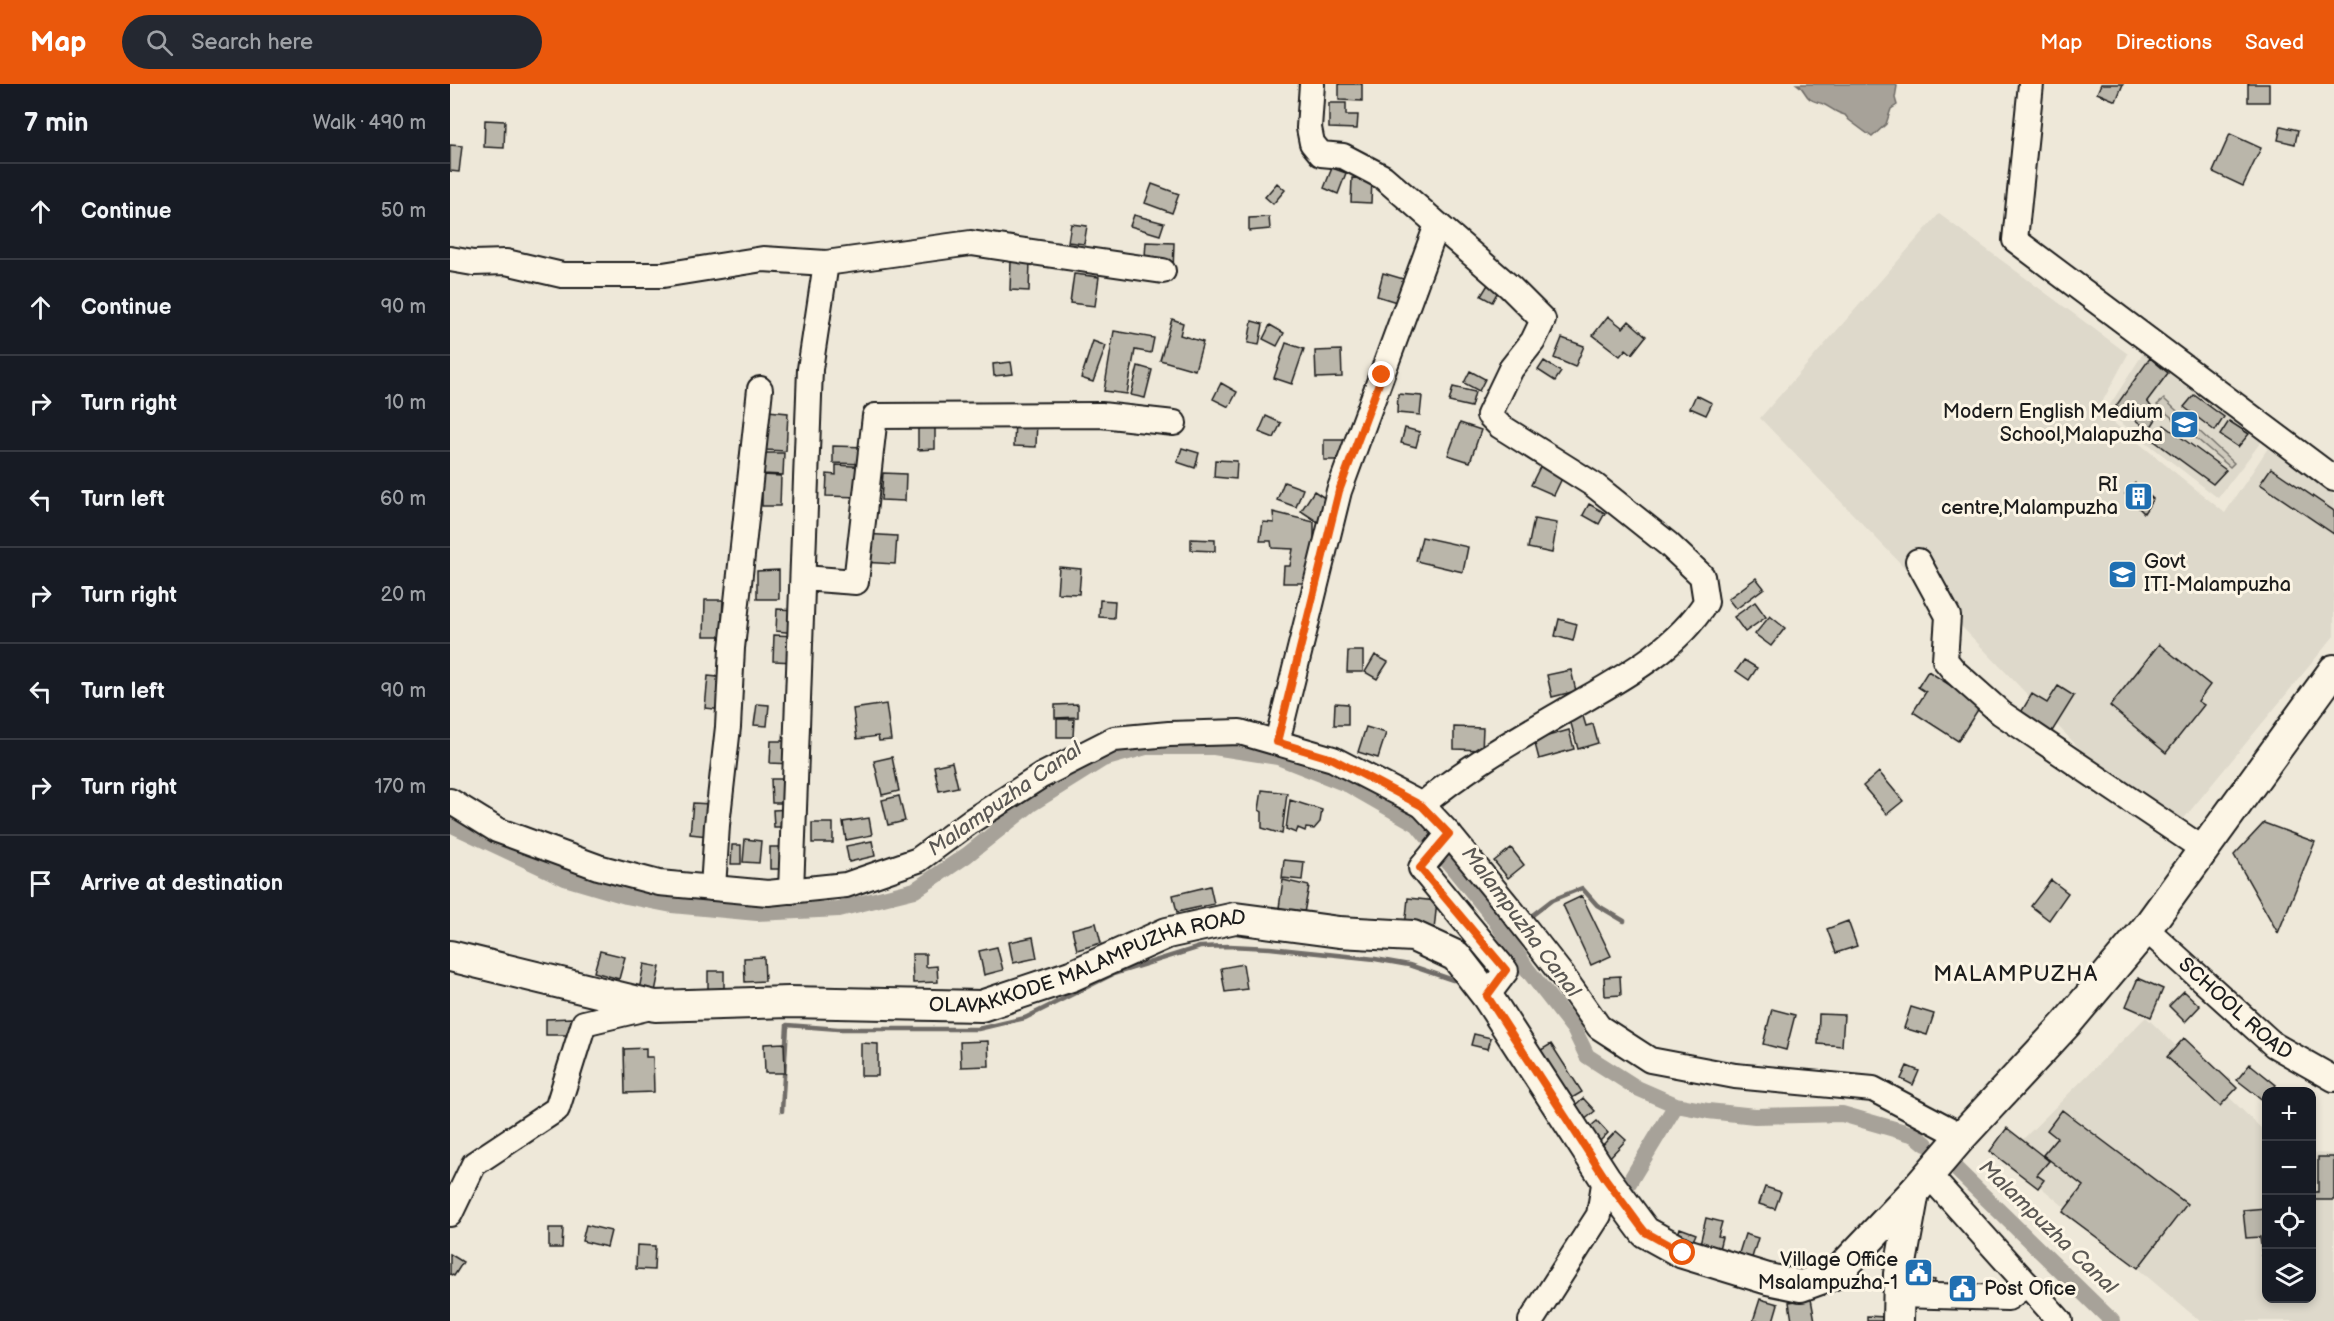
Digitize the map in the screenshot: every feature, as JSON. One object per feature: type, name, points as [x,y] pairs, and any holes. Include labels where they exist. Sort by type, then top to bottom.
[{"type":"main road","points":[[1898,1308],[1899,1274],[1921,1183],[2067,1023],[2146,929],[2334,670]]},
{"type":"main road","name":"OLAVAKKODE MALAMPUZHA ROAD","points":[[450,956],[655,1006],[789,1002],[981,1006],[1071,976],[1167,933],[1235,918],[1339,932],[1413,936],[1456,956],[1487,996],[1605,1178],[1641,1227],[1645,1232],[1683,1253],[1768,1279],[1801,1286],[1837,1273],[1921,1183]]},
{"type":"street","points":[[1312,84],[1309,128],[1312,143],[1321,154],[1342,156],[1383,177],[1510,286],[1543,320],[1533,341],[1511,369],[1489,415],[1500,426],[1594,485],[1668,544],[1702,576],[1706,602],[1696,618],[1667,645],[1618,680],[1443,787],[1422,806]]},
{"type":"street","points":[[2031,84],[2015,240],[2334,479]]},
{"type":"street","points":[[1277,742],[1339,491],[1437,225]]},
{"type":"street","points":[[450,259],[473,263],[506,262],[562,275],[663,275],[763,259],[826,263],[971,243],[1163,271]]},
{"type":"street","points":[[791,891],[810,369],[826,263]]},
{"type":"street","points":[[713,888],[717,825],[728,727],[732,648],[760,389]]},
{"type":"street","points":[[802,578],[856,582],[875,416],[1101,415],[1174,423]]},
{"type":"street","points":[[1918,561],[1948,616],[1945,660],[1955,672],[2001,713],[2203,849]]},
{"type":"street","points":[[450,801],[497,830],[598,867],[659,883],[768,894],[846,885],[918,860],[971,820],[1041,776],[1114,739],[1169,734],[1240,732],[1333,759],[1422,806],[1449,834],[1562,975],[1599,1027],[1650,1060],[1734,1076],[1874,1089],[1962,1136]]},
{"type":"street","points":[[1449,834],[1420,868],[1506,970],[1487,996]]},
{"type":"street","name":"SCHOOL ROAD","points":[[2146,929],[2274,1044],[2334,1079]]},
{"type":"street","points":[[450,1214],[474,1164],[557,1108],[584,1023],[655,1006]]},
{"type":"street","points":[[1531,1321],[1599,1215],[1605,1178]]},
{"type":"street","points":[[1921,1183],[2027,1284],[2060,1321]]},
{"type":"street","points":[[1898,1308],[2008,1298],[2027,1284]]},
{"type":"shaded area","points":[[1797,84],[1896,84],[1897,105],[1891,109],[1886,124],[1872,137],[1845,115],[1810,99]]},
{"type":"shaded area","name":"Govt ITI-Malampuzha","points":[[1939,214],[2128,354],[2098,410],[2225,513],[2268,448],[2334,495],[2334,636],[2167,839],[1760,418]]},
{"type":"shaded area","name":"Modern English Medium School,Malapuzha","points":[[2146,349],[2264,438],[2218,498],[2106,411]]},
{"type":"shaded area","points":[[2164,399],[2234,463],[2230,467],[2157,405]]},
{"type":"shaded area","points":[[2146,1017],[2262,1129],[2262,1303],[2316,1303],[2316,1153],[2334,1154],[2334,1321],[2200,1321],[2005,1157]]},
{"type":"building","points":[[1339,84],[1362,84],[1362,101],[1339,100]]},
{"type":"building","points":[[2101,84],[2123,84],[2116,101],[2097,93]]},
{"type":"building","points":[[2248,84],[2269,84],[2269,102],[2248,102]]},
{"type":"building","points":[[1329,103],[1346,103],[1346,115],[1358,115],[1357,129],[1329,128]]},
{"type":"building","points":[[485,120],[505,121],[504,148],[484,147]]},
{"type":"building","points":[[2281,126],[2298,130],[2295,144],[2278,140]]},
{"type":"building","points":[[2230,134],[2261,148],[2243,186],[2213,172]]},
{"type":"building","points":[[450,145],[462,146],[459,172],[450,171]]},
{"type":"building","points":[[1332,168],[1346,173],[1338,194],[1324,188]]},
{"type":"building","points":[[1352,178],[1372,179],[1371,203],[1351,202]]},
{"type":"building","points":[[1277,183],[1285,190],[1273,204],[1265,197]]},
{"type":"building","points":[[1152,184],[1179,194],[1172,213],[1145,203]]},
{"type":"building","points":[[1134,215],[1164,223],[1160,235],[1130,226]]},
{"type":"building","points":[[1269,217],[1270,229],[1249,231],[1249,218]]},
{"type":"building","points":[[1071,224],[1087,226],[1084,244],[1068,242]]},
{"type":"building","points":[[1146,242],[1174,243],[1173,272],[1144,270]]},
{"type":"building","points":[[1011,261],[1030,262],[1029,291],[1010,290]]},
{"type":"building","points":[[1383,273],[1410,281],[1403,304],[1377,296]]},
{"type":"building","points":[[1074,274],[1099,277],[1095,306],[1070,303]]},
{"type":"building","points":[[1492,278],[1502,284],[1492,302],[1481,296]]},
{"type":"building","points":[[1608,316],[1623,328],[1629,321],[1646,336],[1632,354],[1626,349],[1620,356],[1593,335]]},
{"type":"building","points":[[1172,319],[1183,323],[1180,335],[1203,342],[1195,370],[1160,360]]},
{"type":"building","points":[[1252,321],[1263,324],[1259,345],[1248,343]]},
{"type":"building","points":[[1270,325],[1284,333],[1277,346],[1263,339]]},
{"type":"building","points":[[1114,331],[1154,338],[1151,353],[1135,350],[1127,394],[1104,391]]},
{"type":"building","points":[[1562,338],[1584,346],[1575,367],[1554,358]]},
{"type":"building","points":[[1093,341],[1106,346],[1093,382],[1081,378]]},
{"type":"building","points":[[1286,343],[1304,349],[1292,384],[1274,378]]},
{"type":"building","points":[[1341,350],[1342,377],[1316,378],[1315,351]]},
{"type":"building","points":[[2150,358],[2168,373],[2147,401],[2158,416],[2149,430],[2116,406]]},
{"type":"building","points":[[1544,361],[1561,372],[1555,381],[1538,370]]},
{"type":"building","points":[[1011,362],[1013,374],[994,376],[993,364]]},
{"type":"building","points":[[1138,366],[1152,370],[1145,398],[1131,395]]},
{"type":"building","points":[[1470,371],[1485,379],[1479,391],[1464,383]]},
{"type":"building","points":[[1221,383],[1237,392],[1229,407],[1213,399]]},
{"type":"building","points":[[1453,387],[1475,392],[1471,407],[1449,402]]},
{"type":"building","points":[[1398,394],[1422,396],[1420,415],[1397,413]]},
{"type":"building","points":[[1696,395],[1712,403],[1706,415],[1690,408]]},
{"type":"building","points":[[2194,395],[2224,417],[2215,431],[2184,407]]},
{"type":"building","points":[[768,411],[788,413],[786,451],[765,450]]},
{"type":"building","points":[[1266,416],[1281,423],[1274,438],[1259,432]]},
{"type":"building","points":[[1015,418],[1037,419],[1036,447],[1014,446]]},
{"type":"building","points":[[918,421],[935,421],[935,449],[918,450]]},
{"type":"building","points":[[2229,421],[2249,434],[2238,447],[2220,435]]},
{"type":"building","points":[[1460,423],[1481,430],[1470,462],[1448,455]]},
{"type":"building","points":[[2164,425],[2226,470],[2213,484],[2153,440]]},
{"type":"building","points":[[1405,428],[1420,432],[1416,447],[1401,443]]},
{"type":"building","points":[[1324,440],[1346,440],[1346,460],[1324,460]]},
{"type":"building","points":[[833,446],[867,447],[867,464],[833,463]]},
{"type":"building","points":[[1182,448],[1199,453],[1195,468],[1177,462]]},
{"type":"building","points":[[764,453],[784,453],[783,475],[763,474]]},
{"type":"building","points":[[1215,460],[1237,461],[1236,479],[1214,477]]},
{"type":"building","points":[[1543,461],[1565,472],[1554,495],[1531,485]]},
{"type":"building","points":[[836,465],[869,467],[860,497],[826,496],[827,474],[836,475]]},
{"type":"building","points":[[2271,468],[2334,511],[2334,534],[2260,484]]},
{"type":"building","points":[[883,473],[906,474],[905,501],[881,500]]},
{"type":"building","points":[[762,475],[781,476],[780,506],[762,506]]},
{"type":"building","points":[[1284,482],[1303,489],[1296,507],[1277,500]]},
{"type":"building","name":"RI centre,Malampuzha","points":[[2135,483],[2153,499],[2144,513],[2125,494]]},
{"type":"building","points":[[1314,491],[1337,506],[1324,526],[1301,511]]},
{"type":"building","points":[[1589,504],[1605,513],[1599,524],[1583,515]]},
{"type":"building","points":[[1273,512],[1314,522],[1314,583],[1283,583],[1284,566],[1290,566],[1293,549],[1272,548],[1271,541],[1260,541],[1263,522],[1274,523]]},
{"type":"building","points":[[1534,519],[1557,523],[1552,553],[1528,548]]},
{"type":"building","points":[[864,534],[897,536],[895,564],[862,562]]},
{"type":"building","points":[[1422,537],[1468,547],[1463,572],[1416,561]]},
{"type":"building","points":[[1191,539],[1215,540],[1215,551],[1191,550]]},
{"type":"building","points":[[1059,567],[1081,569],[1079,594],[1057,593]]},
{"type":"building","points":[[779,570],[779,599],[757,599],[757,571]]},
{"type":"building","points":[[1756,578],[1764,588],[1736,609],[1728,599]]},
{"type":"building","points":[[705,600],[723,600],[721,636],[704,636]]},
{"type":"building","points":[[1100,600],[1115,601],[1114,618],[1099,617]]},
{"type":"building","points":[[1755,602],[1766,617],[1745,632],[1734,617]]},
{"type":"building","points":[[777,609],[798,610],[796,633],[776,631]]},
{"type":"building","points":[[1770,616],[1785,628],[1771,646],[1755,634]]},
{"type":"building","points":[[1559,619],[1577,624],[1573,641],[1555,636]]},
{"type":"building","points":[[774,635],[797,636],[796,662],[773,661]]},
{"type":"building","points":[[2159,644],[2210,685],[2198,701],[2204,705],[2166,753],[2110,706]]},
{"type":"building","points":[[1348,651],[1363,651],[1363,672],[1347,672]]},
{"type":"building","points":[[1375,655],[1388,662],[1377,679],[1365,672]]},
{"type":"building","points":[[1744,660],[1757,668],[1749,680],[1736,671]]},
{"type":"building","points":[[1571,670],[1576,691],[1552,697],[1547,675]]},
{"type":"building","points":[[1928,671],[1981,705],[1958,741],[1913,712],[1926,692],[1918,687]]},
{"type":"building","points":[[708,676],[727,678],[724,710],[705,708]]},
{"type":"building","points":[[2058,686],[2074,696],[2051,733],[2020,714],[2032,694],[2047,703]]},
{"type":"building","points":[[1335,703],[1348,704],[1348,725],[1334,725]]},
{"type":"building","points":[[757,704],[769,705],[767,726],[754,725]]},
{"type":"building","points":[[886,704],[891,740],[879,741],[878,736],[857,739],[853,709]]},
{"type":"building","points":[[1078,704],[1078,717],[1055,718],[1055,705]]},
{"type":"building","points":[[1582,713],[1586,726],[1593,724],[1598,743],[1578,749],[1569,716]]},
{"type":"building","points":[[1057,719],[1074,719],[1073,737],[1057,737]]},
{"type":"building","points":[[1366,727],[1386,733],[1378,758],[1358,752]]},
{"type":"building","points":[[1454,727],[1483,728],[1482,750],[1454,749]]},
{"type":"building","points":[[1569,730],[1574,749],[1539,759],[1534,740]]},
{"type":"building","points":[[771,741],[792,741],[792,764],[770,763]]},
{"type":"building","points":[[892,757],[899,791],[882,795],[874,761]]},
{"type":"building","points":[[952,762],[958,787],[939,791],[934,766]]},
{"type":"building","points":[[1879,772],[1903,801],[1887,814],[1863,786]]},
{"type":"building","points":[[771,779],[789,779],[790,803],[772,803]]},
{"type":"building","points":[[1262,790],[1287,793],[1282,834],[1262,828],[1262,812],[1259,810]]},
{"type":"building","points":[[899,796],[905,821],[888,825],[882,800]]},
{"type":"building","points":[[1290,800],[1322,810],[1320,822],[1314,829],[1306,828],[1305,831],[1298,828],[1296,833],[1286,829]]},
{"type":"building","points":[[693,803],[711,804],[708,836],[690,834]]},
{"type":"building","points":[[790,809],[791,827],[774,827],[773,810]]},
{"type":"building","points":[[869,818],[872,835],[846,840],[843,822]]},
{"type":"building","points":[[812,823],[833,823],[833,843],[812,843]]},
{"type":"building","points":[[2264,823],[2315,842],[2278,933],[2234,855]]},
{"type":"building","points":[[745,839],[761,841],[759,863],[743,862]]},
{"type":"building","points":[[872,841],[875,856],[849,862],[846,846]]},
{"type":"building","points":[[732,845],[741,845],[741,864],[731,864]]},
{"type":"building","points":[[770,847],[787,847],[787,869],[770,869]]},
{"type":"building","points":[[1511,848],[1524,865],[1508,878],[1494,861]]},
{"type":"building","points":[[1284,860],[1304,862],[1302,880],[1282,878]]},
{"type":"building","points":[[1283,880],[1309,886],[1304,913],[1279,908]]},
{"type":"building","points":[[2051,880],[2068,893],[2049,920],[2031,906]]},
{"type":"building","points":[[1210,886],[1214,904],[1177,912],[1173,895]]},
{"type":"building","points":[[1582,896],[1611,956],[1591,965],[1563,905]]},
{"type":"building","points":[[1408,898],[1437,901],[1434,930],[1405,927]]},
{"type":"building","points":[[1848,921],[1857,946],[1836,953],[1827,929]]},
{"type":"building","points":[[1096,923],[1101,943],[1077,950],[1072,929]]},
{"type":"building","points":[[1033,937],[1037,958],[1013,963],[1009,942]]},
{"type":"building","points":[[997,947],[1003,970],[984,975],[979,951]]},
{"type":"building","points":[[600,951],[625,957],[619,979],[594,972]]},
{"type":"building","points":[[912,954],[926,954],[926,967],[937,966],[938,982],[913,983]]},
{"type":"building","points":[[764,957],[765,981],[745,982],[744,958]]},
{"type":"building","points":[[644,964],[660,967],[655,992],[639,990]]},
{"type":"building","points":[[1243,964],[1247,989],[1225,992],[1221,968]]},
{"type":"building","points":[[708,971],[724,971],[724,996],[708,996]]},
{"type":"building","points":[[1620,976],[1621,995],[1605,996],[1604,977]]},
{"type":"building","points":[[2138,978],[2163,989],[2151,1017],[2126,1006]]},
{"type":"building","points":[[2184,991],[2200,1006],[2185,1022],[2169,1006]]},
{"type":"building","points":[[1911,1007],[1934,1014],[1927,1035],[1904,1028]]},
{"type":"building","points":[[1772,1009],[1795,1015],[1786,1050],[1763,1044]]},
{"type":"building","points":[[1819,1014],[1844,1015],[1842,1046],[1818,1044]]},
{"type":"building","points":[[571,1018],[572,1035],[546,1035],[546,1019]]},
{"type":"building","points":[[1474,1034],[1491,1038],[1488,1049],[1471,1045]]},
{"type":"building","points":[[2184,1038],[2237,1088],[2220,1106],[2167,1057]]},
{"type":"building","points":[[988,1041],[989,1066],[961,1067],[960,1042]]},
{"type":"building","points":[[784,1043],[785,1073],[765,1073],[764,1044]]},
{"type":"building","points":[[861,1043],[878,1044],[878,1076],[861,1076]]},
{"type":"building","points":[[1551,1044],[1582,1092],[1567,1101],[1536,1053]]},
{"type":"building","points":[[646,1048],[646,1057],[653,1057],[654,1092],[625,1093],[624,1049]]},
{"type":"building","points":[[2250,1064],[2276,1085],[2262,1087],[2262,1099],[2237,1080]]},
{"type":"building","points":[[1907,1066],[1919,1071],[1913,1085],[1901,1079]]},
{"type":"building","points":[[1583,1098],[1595,1111],[1582,1122],[1571,1109]]},
{"type":"building","points":[[2062,1110],[2187,1204],[2138,1268],[2063,1212],[2083,1186],[2043,1155],[2057,1138],[2047,1130]]},
{"type":"building","points":[[1597,1121],[1608,1133],[1596,1145],[1584,1132]]},
{"type":"building","points":[[2007,1128],[2049,1161],[2037,1175],[2044,1180],[2038,1188],[1990,1151]]},
{"type":"building","points":[[1616,1131],[1626,1140],[1609,1158],[1599,1149]]},
{"type":"building","points":[[2318,1157],[2334,1157],[2334,1200],[2316,1200],[2316,1192],[2318,1192]]},
{"type":"building","points":[[1765,1187],[1781,1192],[1775,1209],[1759,1204]]},
{"type":"building","points":[[2262,1208],[2262,1255],[2260,1237],[2246,1238],[2243,1210]]},
{"type":"building","points":[[1706,1218],[1722,1222],[1718,1236],[1722,1237],[1716,1261],[1697,1257]]},
{"type":"building","points":[[586,1225],[611,1231],[607,1247],[582,1241]]},
{"type":"building","points":[[549,1228],[563,1228],[562,1248],[549,1248]]},
{"type":"building","points":[[1680,1228],[1696,1234],[1692,1243],[1677,1238]]},
{"type":"building","points":[[1745,1234],[1758,1238],[1751,1261],[1734,1269]]},
{"type":"building","points":[[637,1245],[655,1246],[654,1270],[636,1269]]},
{"type":"building","points":[[450,1254],[463,1262],[454,1276],[450,1274]]},
{"type":"building","points":[[1915,1268],[1925,1269],[1923,1276],[1913,1276]]},
{"type":"building","points":[[1913,1277],[1935,1280],[1931,1299],[1910,1295]]},
{"type":"building","points":[[1760,1299],[1778,1304],[1773,1321],[1753,1321]]},
{"type":"building","points":[[1811,1299],[1815,1321],[1792,1321],[1789,1302]]},
{"type":"building","points":[[1867,1316],[1885,1317],[1885,1321],[1867,1321]]},
{"type":"waterway","name":"Malampuzha Canal","points":[[450,824],[565,878],[626,896],[672,905],[757,913],[839,909],[915,890],[967,855],[1031,804],[1103,759],[1146,747],[1214,747],[1278,757],[1349,785],[1417,824],[1493,917],[1527,969],[1574,1029],[1587,1056],[1637,1088],[1676,1105],[1708,1111],[1755,1116],[1842,1114],[1915,1135],[1926,1144]]},
{"type":"waterway","points":[[1530,917],[1552,900],[1582,888],[1597,905],[1624,921]]},
{"type":"waterway","points":[[1509,953],[1516,943],[1509,934],[1511,932]]},
{"type":"waterway","points":[[782,1111],[787,1025],[838,1029],[978,1029],[1025,1018],[1113,974],[1200,947],[1270,948],[1375,959],[1409,965],[1458,980]]},
{"type":"waterway","name":"Malampuzha Canal","points":[[1624,1191],[1676,1105]]},
{"type":"waterway","name":"Malampuzha Canal","points":[[1953,1166],[2112,1321]]},
{"type":"place","name":"Modern English Medium School,Malapuzha","points":[[2184,424]]},
{"type":"place","name":"RI centre,Malampuzha","points":[[2139,497]]},
{"type":"place","name":"Govt ITI-Malampuzha","points":[[2123,574]]},
{"type":"place","name":"Village Office Msalampuzha-1","points":[[1919,1272]]},
{"type":"place","name":"Post Ofice","points":[[1963,1289]]},
{"type":"district","name":"MALAMPUZHA","points":[[2016,974]]},
{"type":"route","points":[[1382,375],[1339,491],[1277,742],[1333,759],[1422,806],[1449,834],[1420,868],[1506,970],[1487,996],[1605,1178],[1641,1227],[1645,1232],[1683,1253]]}]
